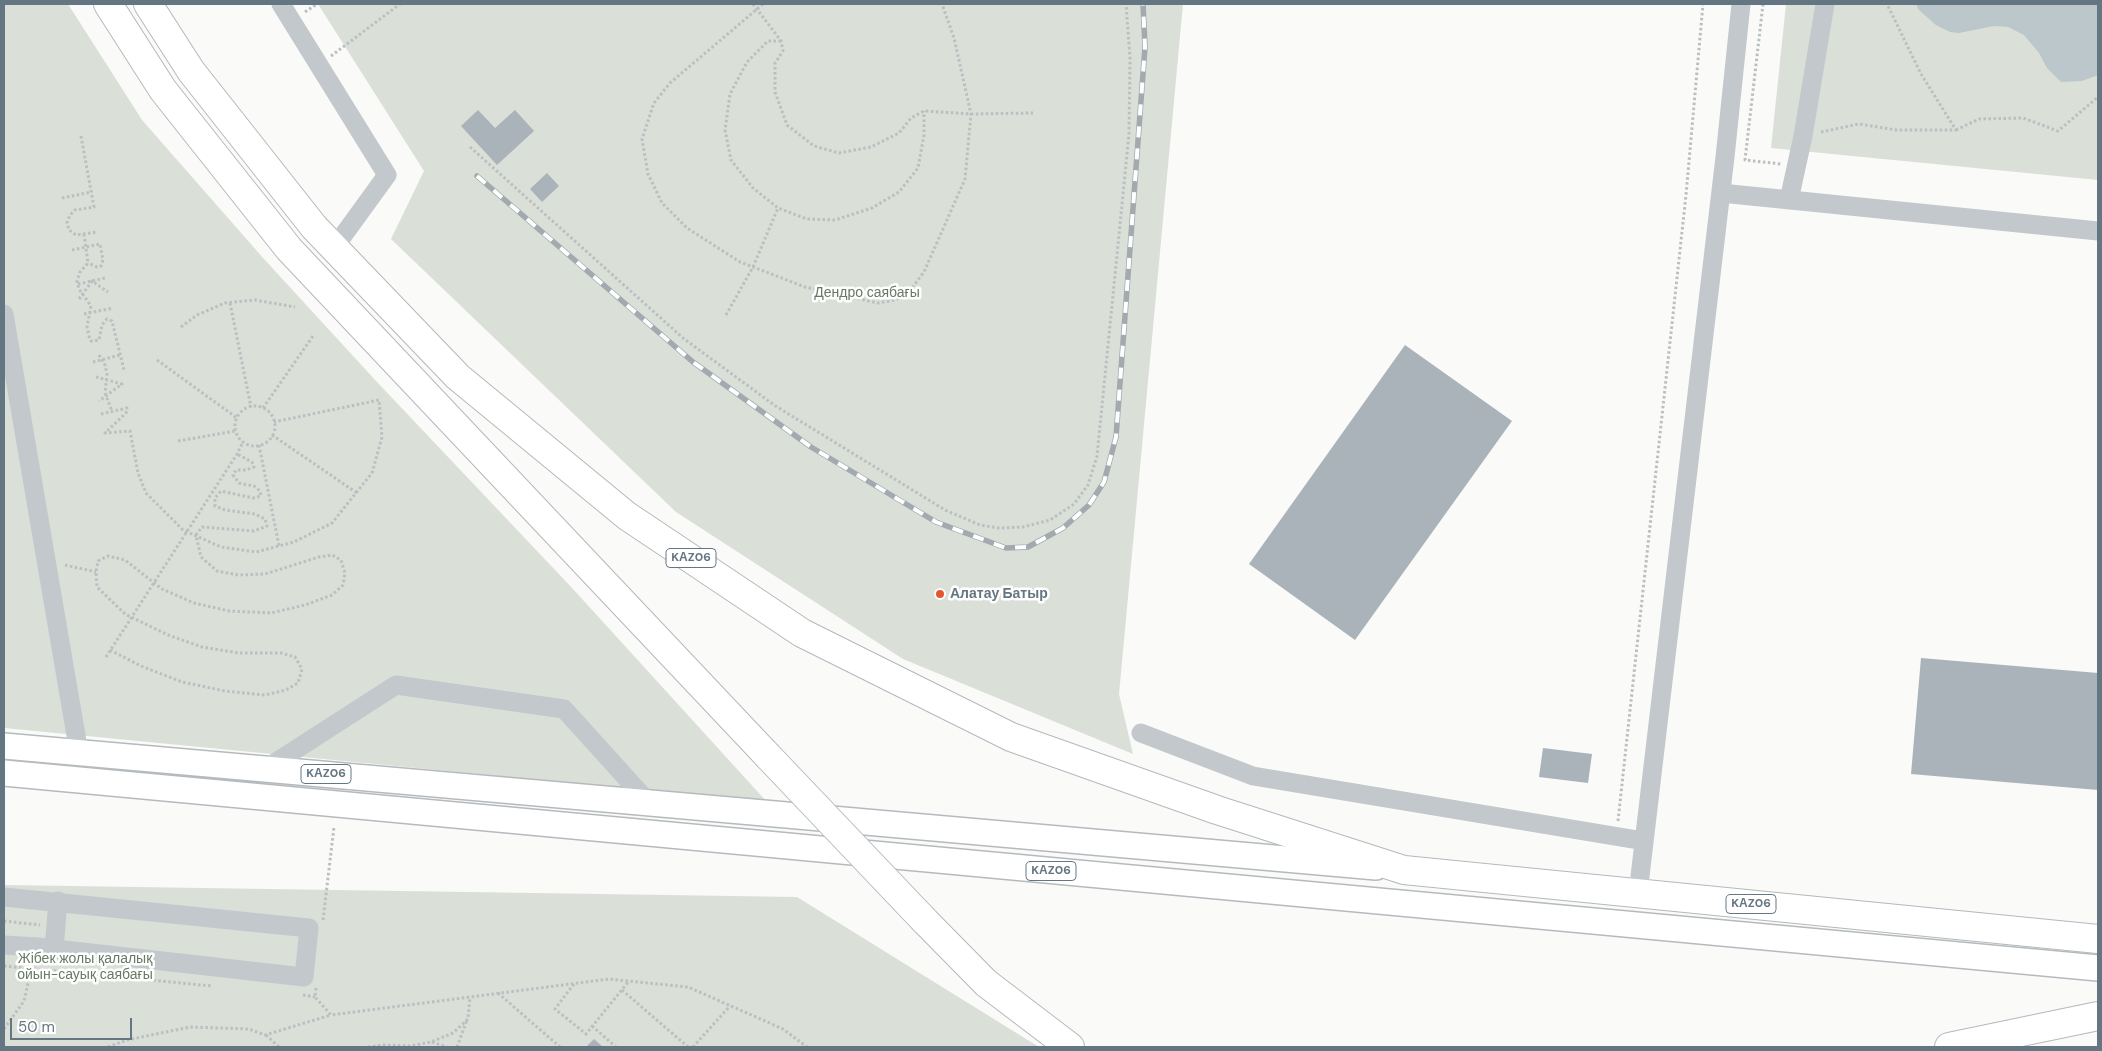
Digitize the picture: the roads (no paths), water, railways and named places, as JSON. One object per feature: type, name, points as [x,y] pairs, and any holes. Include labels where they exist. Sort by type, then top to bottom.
[{"type":"highway","points":[[108,4],[164,90],[289,249],[924,920],[986,983],[1070,1047]]},
{"type":"highway","name":"KАZ06","points":[[152,5],[191,71],[314,227],[458,377],[628,516],[802,633],[1011,737],[1218,810],[1404,870],[2098,939]]},
{"type":"highway","points":[[1949,1047],[2098,1016]]},
{"type":"main road","name":"KАZ06","points":[[4,746],[1404,870]]},
{"type":"main road","name":"KАZ06","points":[[4,773],[2098,968]]},
{"type":"main road","points":[[310,802],[313,773]]},
{"type":"street","points":[[281,4],[387,174],[334,248]]},
{"type":"street","points":[[1638,893],[1721,194],[1741,4]]},
{"type":"street","points":[[1789,200],[1803,136],[1825,4]]},
{"type":"street","points":[[1721,194],[2098,231]]},
{"type":"street","points":[[4,314],[79,753]]},
{"type":"street","points":[[267,768],[396,685],[564,709],[649,803]]},
{"type":"street","points":[[1141,733],[1253,776],[1644,841]]},
{"type":"street","points":[[4,897],[309,928],[304,977],[4,945]]},
{"type":"street","points":[[46,948],[56,927],[58,901]]},
{"type":"railway","points":[[477,176],[693,362],[811,447],[936,522],[1006,548],[1028,547],[1063,528],[1089,505],[1104,482],[1116,437],[1145,47],[1143,4]]},
{"type":"place","name":"Алатау Батыр","points":[[940,594]]},
{"type":"park label","name":"Дендро саябағы","points":[[867,293]]},
{"type":"park label","name":"Жібек жолы қалалық ойын-сауық саябағы","points":[[85,968]]}]
